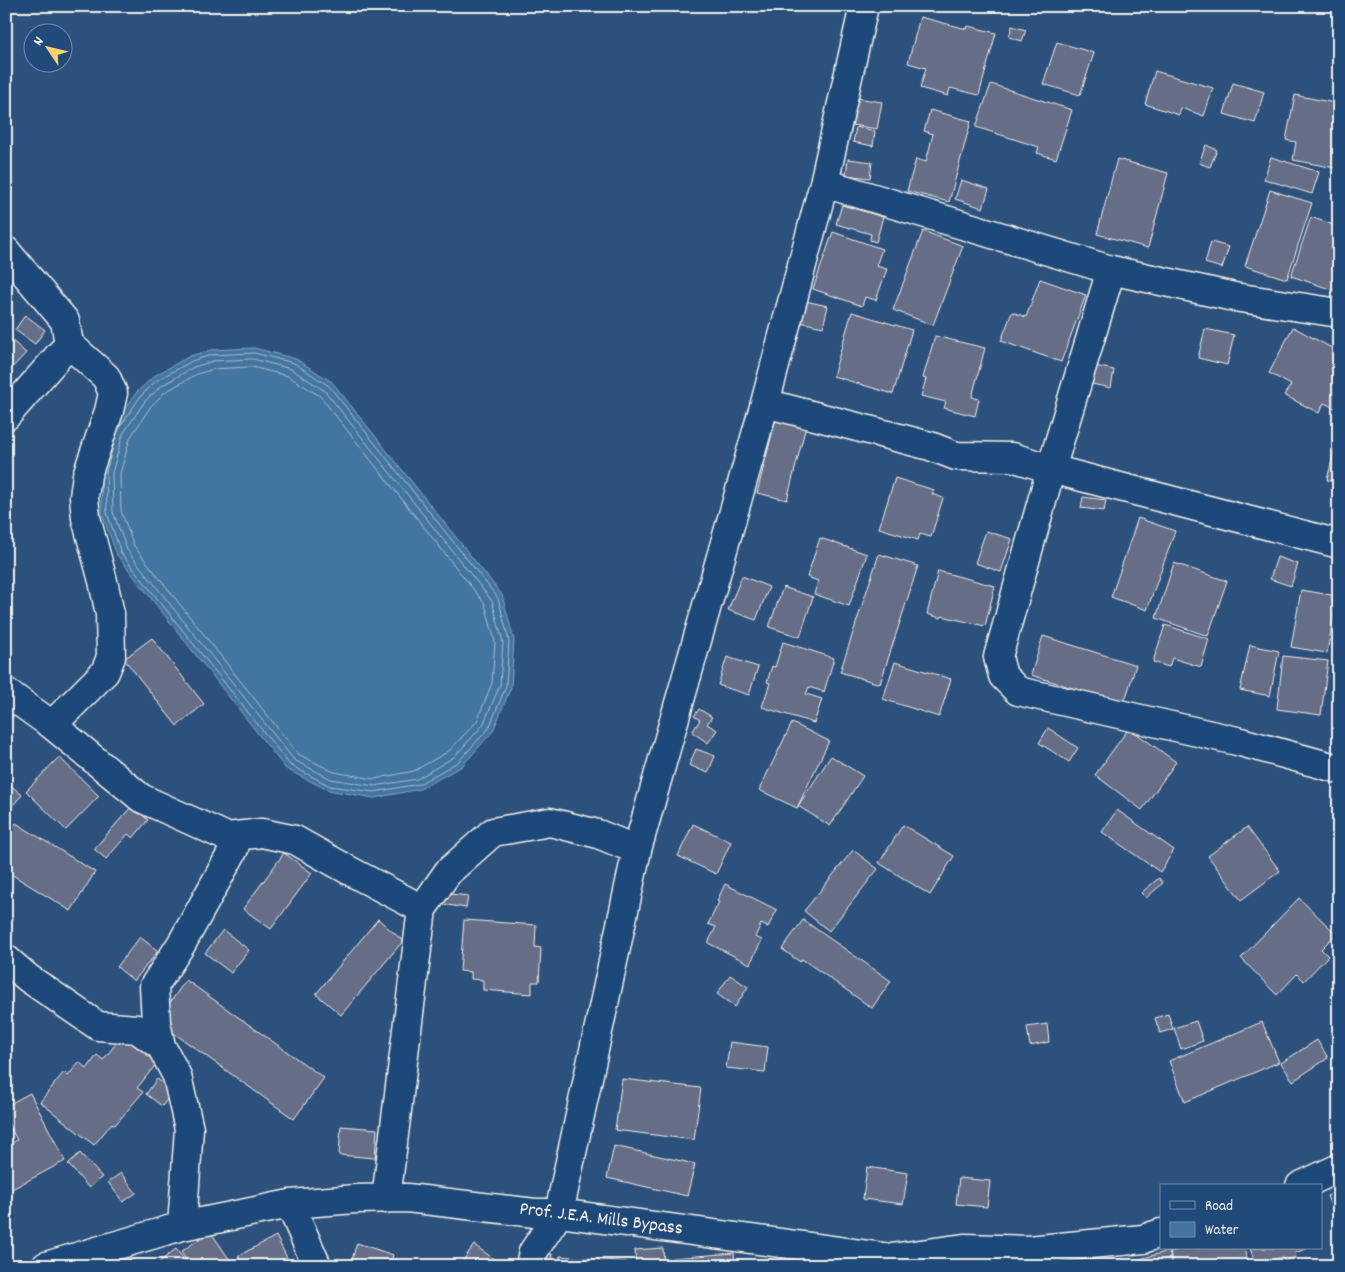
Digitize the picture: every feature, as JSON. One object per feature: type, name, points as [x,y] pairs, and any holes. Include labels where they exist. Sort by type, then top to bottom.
[{"type":"street","points":[[530,1266],[533,1252],[559,1214],[637,850],[765,403],[824,183],[864,6]]},
{"type":"street","points":[[824,183],[1111,270],[1234,297],[1339,313]]},
{"type":"street","points":[[6,251],[65,321],[69,344],[106,377],[113,393],[109,411],[87,475],[84,497],[86,518],[110,614],[111,657],[104,672],[52,725]]},
{"type":"street","points":[[1111,270],[1051,469],[998,657],[1003,676],[1018,691],[1237,741],[1339,769]]},
{"type":"street","points":[[6,416],[69,344]]},
{"type":"street","points":[[765,403],[930,446],[956,456],[1012,457],[1051,469],[1339,544]]},
{"type":"street","points":[[6,692],[52,725],[141,798],[227,837],[262,834],[295,840],[422,908]]},
{"type":"street","points":[[386,1199],[422,908],[448,872],[493,832],[550,822],[598,834],[637,850]]},
{"type":"street","points":[[182,1226],[189,1129],[177,1076],[161,1046],[156,1022],[154,986],[182,943],[234,849],[227,837]]},
{"type":"street","points":[[6,959],[28,978],[98,1026],[137,1029],[161,1046]]},
{"type":"street","points":[[1304,1184],[1339,1168]]},
{"type":"street","name":"Prof. J.E.A. Mills Bypass","points":[[46,1266],[182,1226],[290,1204],[356,1199],[407,1198],[535,1213],[559,1214],[892,1262],[964,1248],[1028,1250],[1143,1239],[1160,1233]]},
{"type":"street","points":[[290,1204],[317,1266]]},
{"type":"water","points":[[254,348],[296,359],[332,382],[502,595],[514,640],[511,687],[493,731],[462,766],[420,789],[374,798],[328,790],[286,769],[117,555],[102,514],[101,472],[112,430],[136,393],[154,376],[190,356],[211,350]]},
{"type":"building","points":[[920,17],[967,29],[968,26],[996,33],[979,95],[950,88],[948,96],[920,88],[926,68],[908,63]]},
{"type":"building","points":[[1012,26],[1026,30],[1022,41],[1009,37]]},
{"type":"building","points":[[1057,42],[1094,53],[1080,95],[1043,84]]},
{"type":"building","points":[[1155,71],[1213,88],[1204,116],[1181,108],[1179,115],[1145,104]]},
{"type":"building","points":[[1233,83],[1264,92],[1255,123],[1224,114]]},
{"type":"building","points":[[991,84],[1072,110],[1056,159],[1037,153],[1039,147],[976,127]]},
{"type":"building","points":[[1295,95],[1339,104],[1339,149],[1335,168],[1293,160],[1296,142],[1286,140]]},
{"type":"building","points":[[857,98],[882,102],[877,129],[852,125]]},
{"type":"building","points":[[930,110],[971,121],[949,202],[907,191],[916,159],[926,162],[933,134],[924,131]]},
{"type":"building","points":[[856,127],[875,131],[873,146],[853,142]]},
{"type":"building","points":[[1206,145],[1217,150],[1210,167],[1199,163]]},
{"type":"building","points":[[1271,157],[1319,172],[1312,194],[1264,179]]},
{"type":"building","points":[[848,159],[872,162],[870,178],[846,175]]},
{"type":"building","points":[[1117,159],[1168,173],[1148,248],[1097,234]]},
{"type":"building","points":[[961,180],[989,189],[983,208],[955,199]]},
{"type":"building","points":[[1270,190],[1312,203],[1287,279],[1245,266]]},
{"type":"building","points":[[842,205],[883,217],[876,242],[870,240],[871,234],[836,224]]},
{"type":"building","points":[[1311,217],[1339,227],[1339,292],[1291,276]]},
{"type":"building","points":[[923,231],[963,246],[933,325],[893,310]]},
{"type":"building","points":[[833,232],[882,249],[876,266],[887,269],[876,300],[865,297],[862,306],[813,289]]},
{"type":"building","points":[[1211,242],[1229,247],[1222,268],[1205,263]]},
{"type":"building","points":[[1040,279],[1086,295],[1061,362],[1001,341],[1012,312],[1026,317]]},
{"type":"building","points":[[805,301],[828,306],[823,327],[800,322]]},
{"type":"building","points":[[852,312],[912,330],[893,394],[833,376]]},
{"type":"building","points":[[25,315],[45,330],[35,344],[15,330]]},
{"type":"building","points":[[1293,327],[1339,352],[1339,410],[1324,403],[1319,413],[1284,395],[1291,385],[1269,373]]},
{"type":"building","points":[[1205,329],[1234,335],[1227,365],[1198,358]]},
{"type":"building","points":[[935,336],[985,348],[972,397],[979,399],[975,416],[944,408],[946,402],[921,396],[926,379],[923,378]]},
{"type":"building","points":[[8,337],[26,353],[6,374],[6,340]]},
{"type":"building","points":[[1095,366],[1114,370],[1111,388],[1092,384]]},
{"type":"building","points":[[776,418],[806,426],[787,500],[757,493]]},
{"type":"building","points":[[1339,431],[1339,483],[1327,480]]},
{"type":"building","points":[[895,478],[934,490],[932,494],[943,498],[931,537],[920,534],[918,540],[879,528]]},
{"type":"building","points":[[1083,497],[1106,500],[1104,511],[1081,508]]},
{"type":"building","points":[[1138,518],[1175,531],[1147,610],[1111,597]]},
{"type":"building","points":[[986,531],[1012,539],[1001,572],[975,563]]},
{"type":"building","points":[[820,538],[867,554],[849,606],[814,594],[818,581],[807,577]]},
{"type":"building","points":[[879,554],[918,566],[880,684],[840,672]]},
{"type":"building","points":[[1277,557],[1298,564],[1291,586],[1270,579]]},
{"type":"building","points":[[1174,563],[1227,581],[1208,636],[1156,618]]},
{"type":"building","points":[[938,571],[995,586],[985,626],[927,614]]},
{"type":"building","points":[[742,576],[769,587],[756,620],[728,610]]},
{"type":"building","points":[[783,587],[813,597],[800,637],[769,627]]},
{"type":"building","points":[[1301,590],[1337,596],[1327,653],[1291,647]]},
{"type":"building","points":[[1165,625],[1209,639],[1201,667],[1172,658],[1169,667],[1153,662]]},
{"type":"building","points":[[1043,636],[1136,665],[1124,704],[1031,675]]},
{"type":"building","points":[[152,638],[204,704],[177,726],[124,659]]},
{"type":"building","points":[[783,642],[834,658],[824,692],[809,687],[806,694],[822,699],[814,723],[762,707],[770,683],[767,682],[772,666],[775,667]]},
{"type":"building","points":[[1250,645],[1279,651],[1270,696],[1240,690]]},
{"type":"building","points":[[1283,656],[1328,661],[1321,715],[1277,709]]},
{"type":"building","points":[[727,657],[758,667],[749,695],[718,685]]},
{"type":"building","points":[[895,662],[951,679],[939,717],[883,699]]},
{"type":"building","points":[[699,709],[712,717],[707,724],[717,730],[708,743],[692,732],[700,720],[694,716]]},
{"type":"building","points":[[792,723],[829,741],[797,808],[759,790]]},
{"type":"building","points":[[1048,728],[1078,748],[1069,762],[1039,743]]},
{"type":"building","points":[[1129,728],[1176,762],[1142,810],[1095,775]]},
{"type":"building","points":[[696,749],[715,756],[708,773],[689,765]]},
{"type":"building","points":[[831,756],[863,776],[830,826],[798,806]]},
{"type":"building","points":[[59,757],[99,796],[66,830],[26,791]]},
{"type":"building","points":[[6,781],[22,795],[6,813]]},
{"type":"building","points":[[132,806],[148,820],[133,838],[128,834],[106,859],[94,849]]},
{"type":"building","points":[[1117,810],[1174,850],[1160,872],[1102,832]]},
{"type":"building","points":[[16,823],[95,872],[71,911],[6,871],[6,838]]},
{"type":"building","points":[[693,824],[731,842],[716,874],[678,856]]},
{"type":"building","points":[[903,825],[954,856],[930,895],[879,863]]},
{"type":"building","points":[[1247,827],[1280,871],[1241,900],[1208,856]]},
{"type":"building","points":[[853,850],[878,869],[829,931],[804,911]]},
{"type":"building","points":[[284,853],[312,873],[271,929],[243,909]]},
{"type":"building","points":[[1159,878],[1163,883],[1146,898],[1141,893]]},
{"type":"building","points":[[725,884],[777,910],[768,927],[761,924],[755,937],[762,940],[750,964],[708,943],[716,927],[708,924],[719,902],[717,901]]},
{"type":"building","points":[[443,893],[468,896],[466,908],[442,904]]},
{"type":"building","points":[[1299,898],[1336,934],[1321,949],[1328,956],[1304,981],[1297,974],[1277,995],[1241,958]]},
{"type":"building","points":[[378,919],[403,941],[341,1015],[316,994]]},
{"type":"building","points":[[464,920],[536,925],[535,947],[541,948],[539,982],[532,982],[532,994],[483,990],[483,980],[471,979],[471,972],[460,971]]},
{"type":"building","points":[[803,920],[891,981],[872,1008],[802,959],[800,962],[782,949]]},
{"type":"building","points":[[223,930],[249,950],[231,973],[205,953]]},
{"type":"building","points":[[140,937],[158,951],[134,981],[117,967]]},
{"type":"building","points":[[730,975],[748,987],[735,1007],[717,994]]},
{"type":"building","points":[[186,980],[324,1078],[294,1119],[157,1021]]},
{"type":"building","points":[[1168,1014],[1173,1029],[1160,1033],[1155,1018]]},
{"type":"building","points":[[1196,1021],[1203,1041],[1181,1049],[1174,1028]]},
{"type":"building","points":[[1262,1022],[1279,1062],[1185,1102],[1169,1061]]},
{"type":"building","points":[[1047,1024],[1049,1042],[1030,1046],[1027,1027]]},
{"type":"building","points":[[123,1035],[157,1063],[137,1088],[143,1092],[115,1125],[112,1123],[94,1145],[40,1102],[64,1072],[68,1076],[79,1062],[87,1069],[97,1055],[103,1060]]},
{"type":"building","points":[[1317,1040],[1328,1058],[1293,1081],[1281,1063]]},
{"type":"building","points":[[730,1042],[768,1047],[765,1072],[726,1068]]},
{"type":"building","points":[[157,1079],[174,1091],[162,1106],[146,1094]]},
{"type":"building","points":[[622,1079],[701,1088],[694,1140],[615,1130]]},
{"type":"building","points":[[30,1093],[65,1161],[10,1190],[6,1182],[6,1146],[17,1140],[6,1119],[6,1106]]},
{"type":"building","points":[[341,1126],[377,1129],[375,1158],[339,1155]]},
{"type":"building","points":[[614,1146],[695,1164],[687,1196],[607,1178]]},
{"type":"building","points":[[80,1153],[102,1177],[89,1188],[68,1164]]},
{"type":"building","points":[[867,1167],[908,1173],[903,1204],[863,1199]]},
{"type":"building","points":[[121,1173],[136,1193],[123,1202],[108,1182]]},
{"type":"building","points":[[959,1178],[990,1181],[987,1207],[956,1204]]},
{"type":"building","points":[[1339,1191],[1339,1225],[1327,1196]]},
{"type":"building","points":[[210,1231],[234,1266],[190,1266],[181,1252]]},
{"type":"building","points":[[276,1236],[291,1266],[243,1266],[238,1256]]},
{"type":"building","points":[[357,1243],[393,1255],[389,1266],[350,1266]]},
{"type":"building","points":[[474,1245],[504,1266],[459,1266]]},
{"type":"building","points":[[663,1248],[664,1266],[636,1266],[635,1250]]},
{"type":"building","points":[[176,1249],[189,1266],[154,1266]]},
{"type":"building","points":[[1177,1250],[1245,1250],[1249,1266],[1173,1266],[1170,1252]]},
{"type":"building","points":[[1251,1250],[1303,1250],[1295,1253],[1296,1257],[1284,1261],[1282,1257],[1256,1266]]},
{"type":"building","points":[[1169,1251],[1172,1266],[1137,1266],[1136,1260]]},
{"type":"building","points":[[126,1253],[138,1266],[112,1266]]},
{"type":"building","points":[[734,1253],[735,1266],[672,1266],[672,1258]]},
{"type":"building","points":[[538,1254],[552,1254],[551,1266],[538,1266]]},
{"type":"building","points":[[560,1256],[627,1262],[626,1266],[559,1266]]}]
